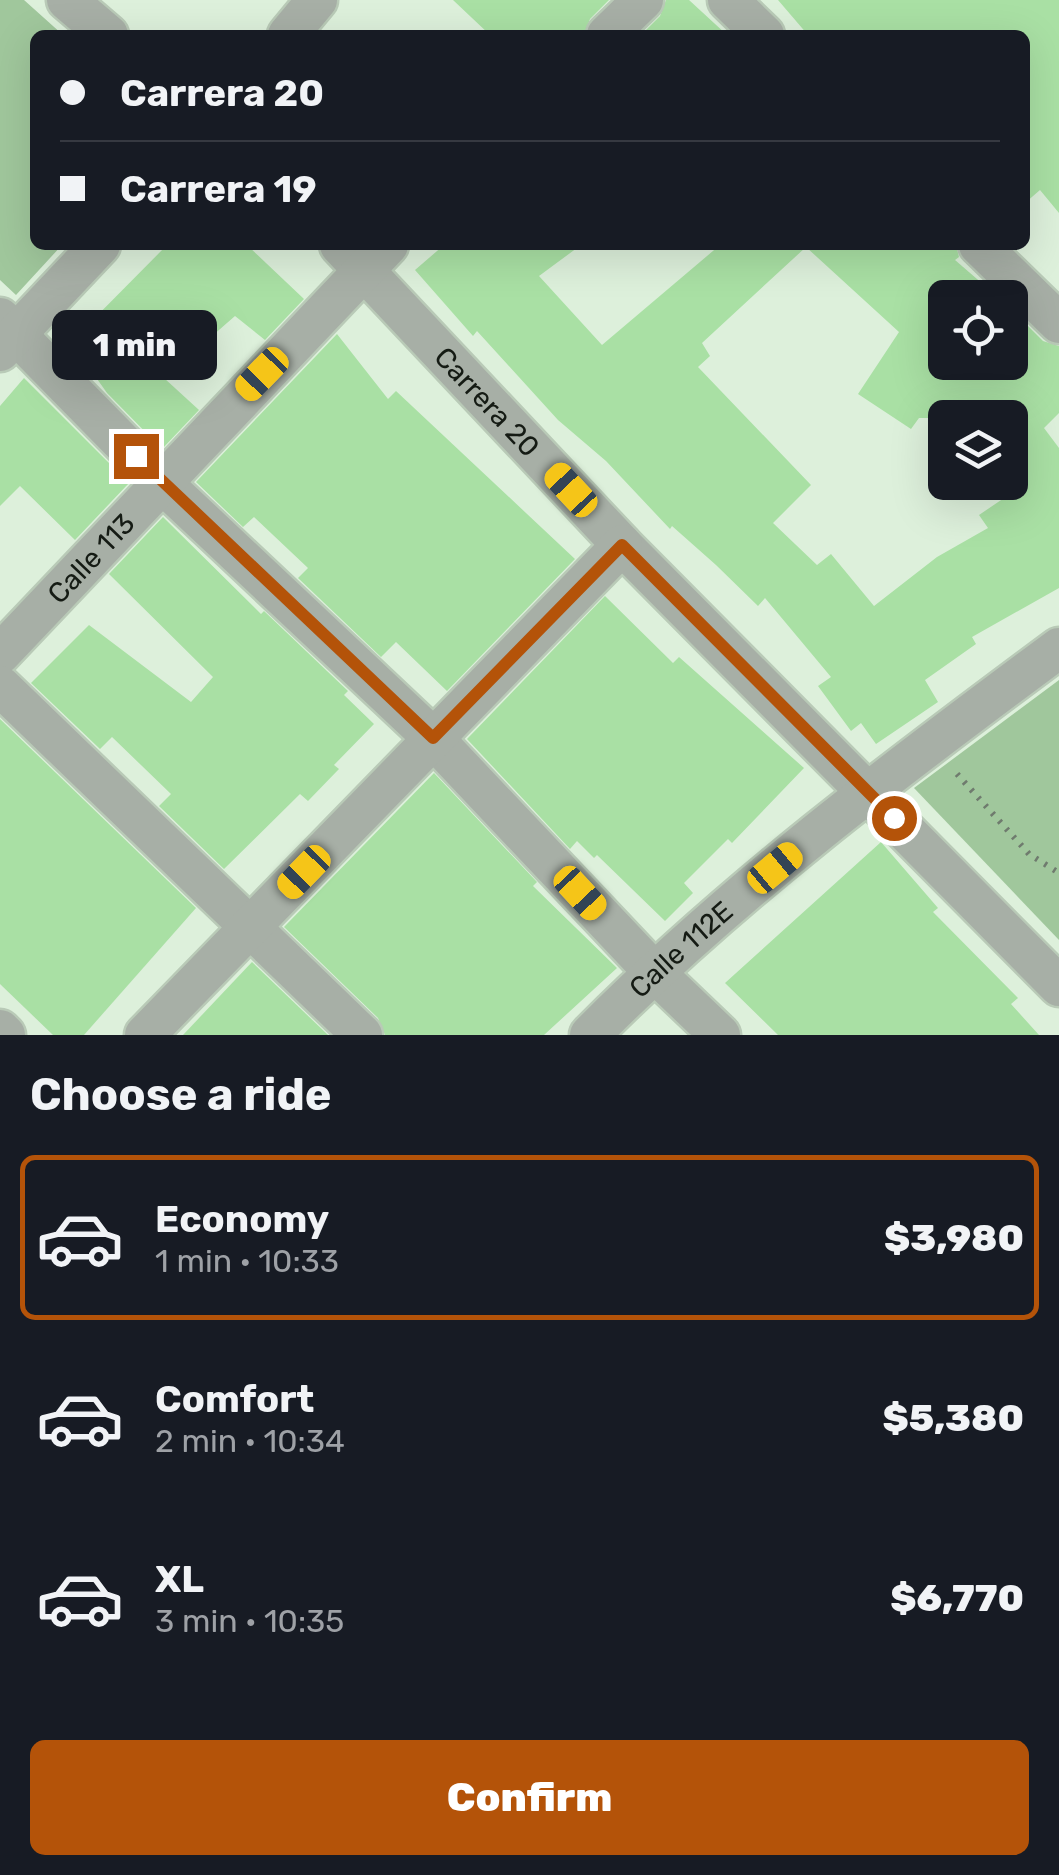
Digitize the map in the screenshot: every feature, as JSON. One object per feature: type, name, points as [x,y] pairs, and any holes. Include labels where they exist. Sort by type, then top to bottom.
[{"type":"street","points":[[67,0],[102,30]]},
{"type":"street","points":[[292,30],[318,0]]},
{"type":"street","points":[[612,30],[643,0]]},
{"type":"street","points":[[728,0],[759,30]]},
{"type":"street","points":[[95,250],[6,334],[433,738],[653,971],[720,1035]]},
{"type":"street","points":[[984,250],[1059,323]]},
{"type":"street","name":"Calle 113","points":[[0,654],[364,253]]},
{"type":"street","name":"Carrera 20","points":[[364,253],[622,545],[1059,986]]},
{"type":"street","points":[[145,1035],[622,545]]},
{"type":"street","name":"Calle 112E","points":[[590,1035],[653,971],[867,790],[1059,648]]},
{"type":"street","points":[[0,686],[362,1035]]},
{"type":"path","points":[[928,744],[1029,854],[1059,873]]},
{"type":"green space","points":[[0,0],[24,0],[57,30],[30,30],[30,250],[57,250],[16,295],[0,280]]},
{"type":"green space","points":[[1059,680],[1059,940],[914,788]]},
{"type":"building","points":[[453,0],[609,0],[590,19],[586,30],[485,30]]},
{"type":"building","points":[[666,0],[689,0],[722,30],[646,30],[660,16]]},
{"type":"building","points":[[778,0],[1059,0],[1059,213],[1040,190],[1030,199],[1030,30],[804,30]]},
{"type":"building","points":[[162,250],[252,250],[304,299],[265,340],[235,316],[164,378],[199,410],[162,449],[107,393],[71,342]]},
{"type":"building","points":[[438,250],[574,250],[539,276],[602,345],[714,250],[803,250],[702,343],[710,356],[698,367],[811,485],[773,523],[817,565],[831,554],[874,606],[937,557],[988,528],[979,515],[1001,500],[1028,500],[1028,400],[928,400],[928,418],[919,418],[911,429],[858,394],[899,332],[809,250],[957,250],[959,257],[955,260],[978,280],[928,280],[928,380],[1028,380],[1028,326],[1043,341],[1059,346],[1059,413],[1044,428],[1059,448],[1059,588],[972,637],[976,644],[925,680],[938,702],[876,744],[861,723],[851,731],[818,686],[831,677],[765,598],[758,606],[672,526],[670,529],[606,461],[558,420],[477,331],[473,336],[415,270]]},
{"type":"building","points":[[337,334],[388,399],[396,391],[575,559],[447,691],[396,642],[381,657],[298,578],[308,568],[254,517],[243,527],[196,482]]},
{"type":"building","points":[[24,378],[129,483],[75,540],[20,486],[0,506],[0,406]]},
{"type":"building","points":[[163,517],[261,614],[264,611],[348,691],[344,695],[374,724],[334,765],[339,769],[308,801],[300,794],[224,869],[159,806],[171,794],[112,737],[100,749],[31,683],[89,625],[191,702],[213,677],[109,574]]},
{"type":"building","points":[[605,596],[673,663],[679,657],[804,768],[732,843],[728,839],[684,883],[693,893],[665,921],[597,855],[594,858],[577,841],[570,849],[467,739]]},
{"type":"building","points":[[0,719],[196,908],[84,1035],[53,1035],[0,984]]},
{"type":"building","points":[[434,773],[537,882],[533,886],[617,968],[544,1035],[385,1035],[378,1018],[284,927]]},
{"type":"building","points":[[881,842],[938,908],[933,912],[1018,998],[1011,1004],[1039,1035],[778,1035],[725,983]]},
{"type":"building","points":[[252,962],[328,1035],[183,1035]]},
{"type":"route","points":[[136,456],[433,738],[622,545],[894,818]]}]
